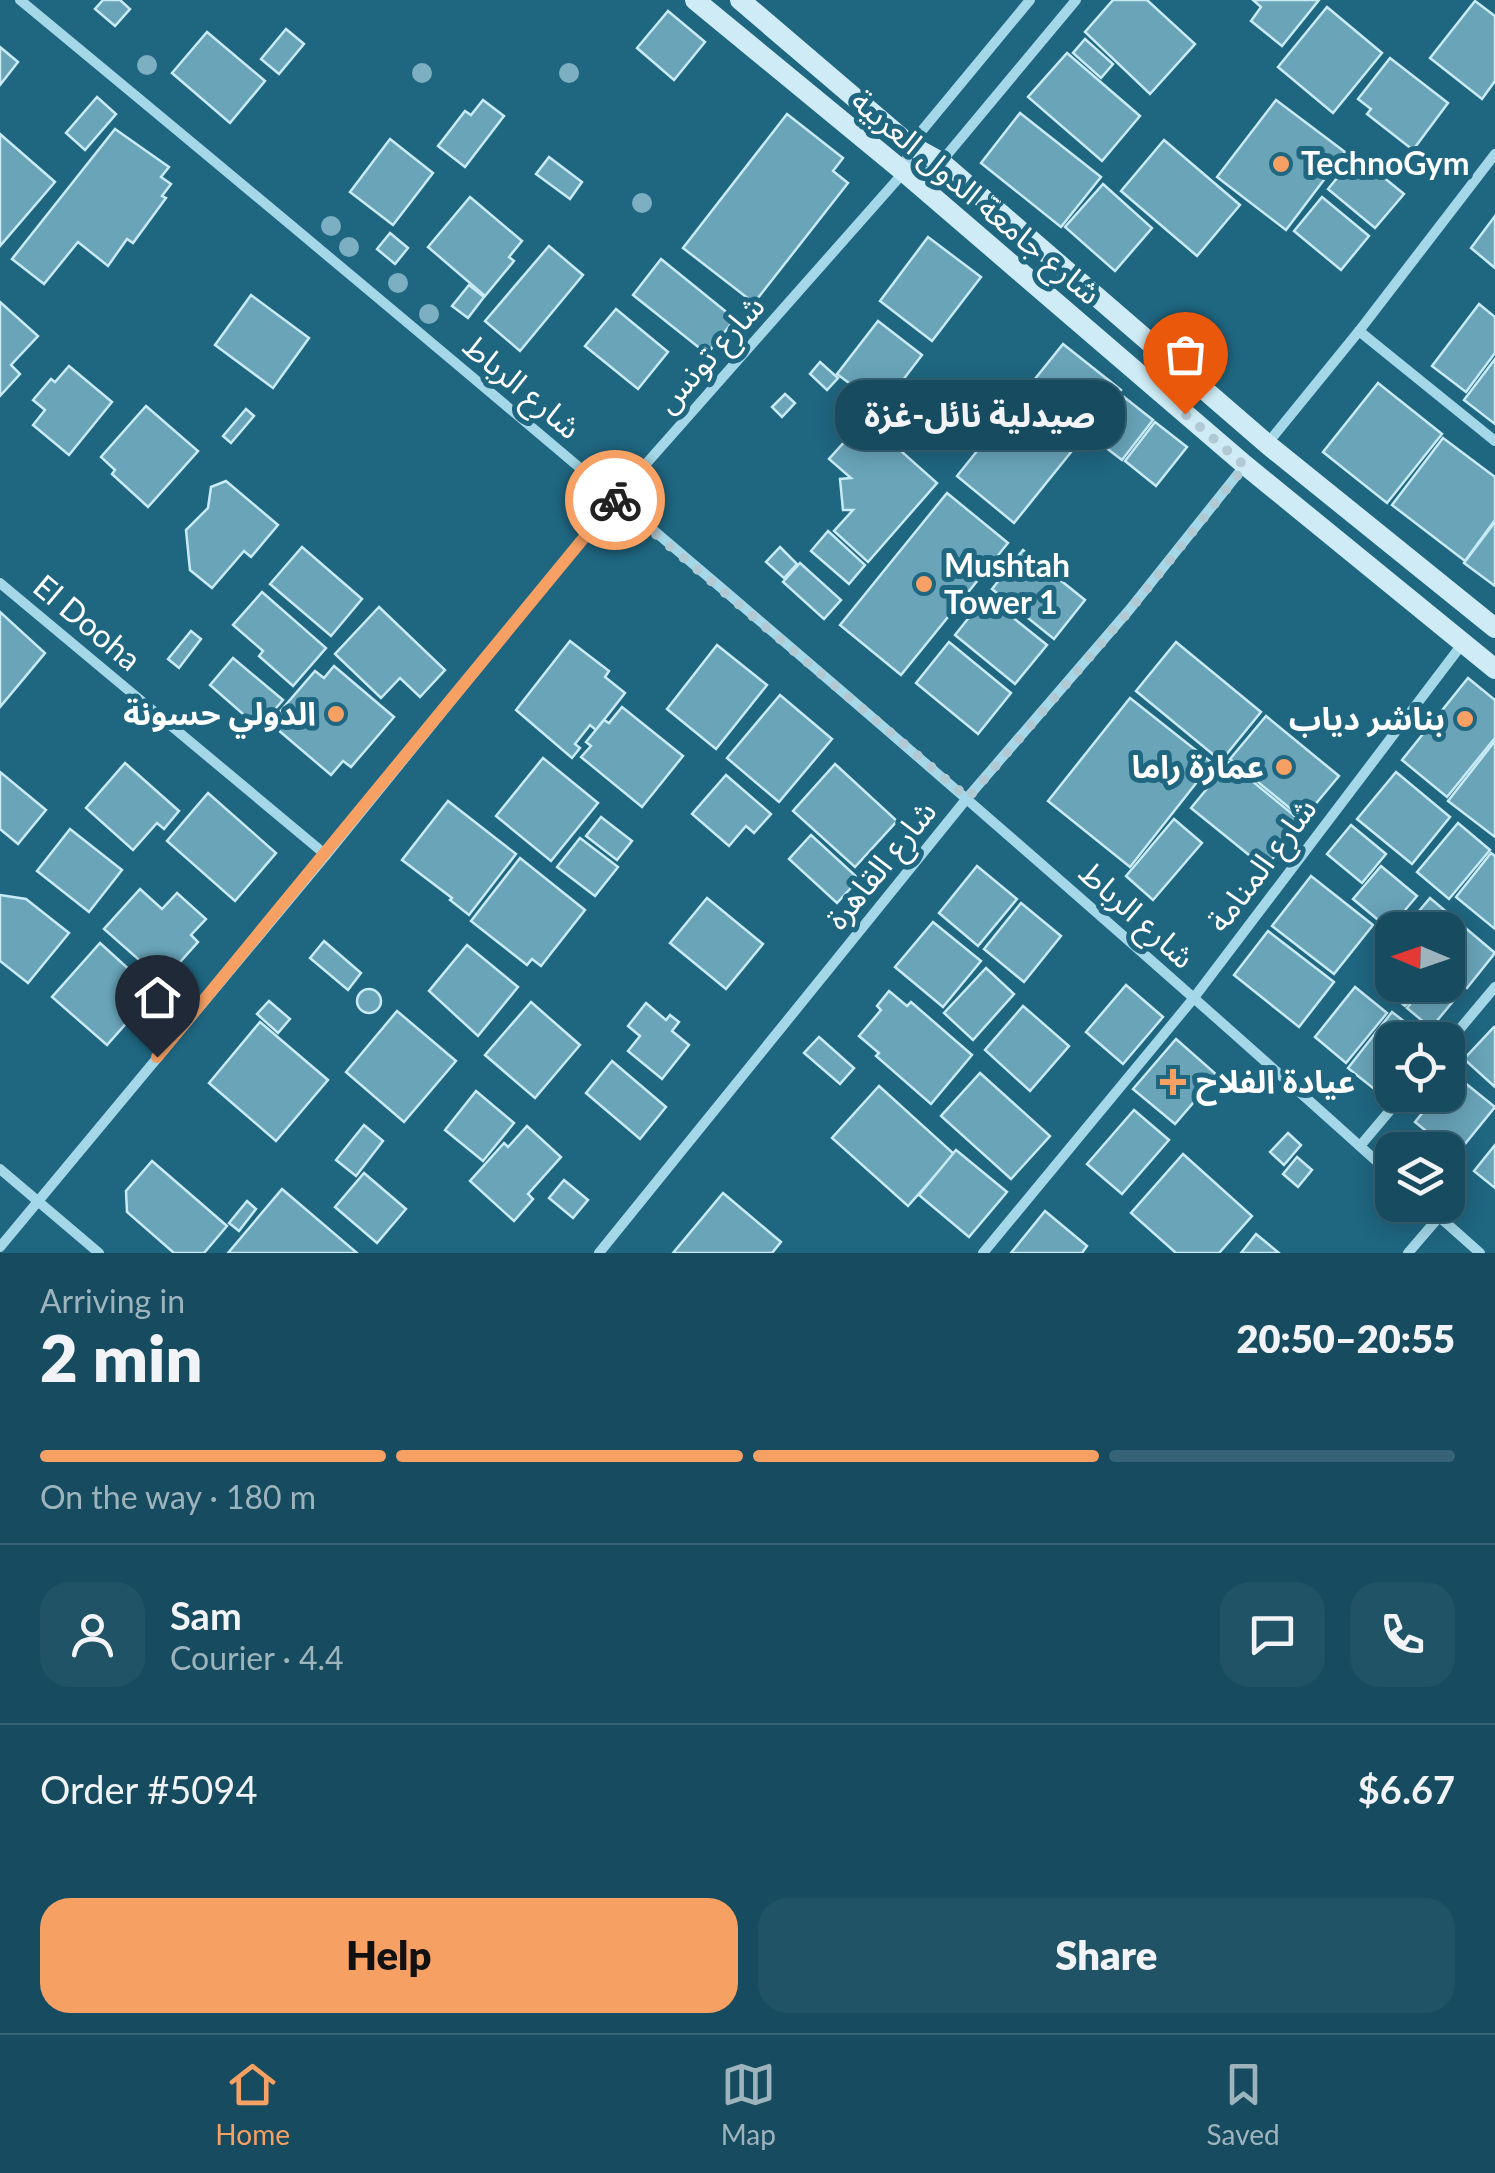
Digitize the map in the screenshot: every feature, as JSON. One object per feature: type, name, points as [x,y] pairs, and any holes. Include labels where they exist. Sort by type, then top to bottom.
[{"type":"main road","name":"شارع جامعة الدول العربية","points":[[695,0],[1245,466],[1495,669]]},
{"type":"main road","name":"شارع جامعة الدول العربية","points":[[740,0],[910,145],[941,162],[1267,444],[1495,628]]},
{"type":"street","name":"شارع الرباط","points":[[20,0],[316,244],[968,798],[1375,1160]]},
{"type":"street","name":"شارع تونس","points":[[909,178],[910,145],[1030,0]]},
{"type":"street","name":"شارع تونس","points":[[0,1247],[615,500],[909,178],[941,162],[1076,0]]},
{"type":"street","points":[[1267,444],[1495,154]]},
{"type":"street","points":[[1359,331],[1495,441]]},
{"type":"street","name":"شارع القاهرة","points":[[599,1253],[968,798],[1130,610],[1245,466]]},
{"type":"street","name":"El Dooha","points":[[0,582],[326,855]]},
{"type":"street","name":"شارع المنامة","points":[[983,1253],[1192,999],[1462,642]]},
{"type":"street","points":[[1465,1022],[1495,986]]},
{"type":"street","points":[[1360,1146],[1389,1112]]},
{"type":"street","points":[[0,1169],[99,1253]]},
{"type":"street","points":[[1408,1253],[1433,1222]]},
{"type":"street","points":[[1445,1222],[1480,1253]]},
{"type":"building","points":[[103,0],[120,0],[130,9],[115,26],[95,9]]},
{"type":"building","points":[[1113,0],[1147,0],[1195,44],[1150,94],[1085,32]]},
{"type":"building","points":[[1253,0],[1319,0],[1282,46],[1251,21],[1261,7]]},
{"type":"building","points":[[1475,1],[1495,16],[1495,81],[1482,99],[1430,58]]},
{"type":"building","points":[[1327,7],[1382,53],[1333,113],[1278,67]]},
{"type":"building","points":[[668,11],[705,42],[674,80],[637,48]]},
{"type":"building","points":[[286,29],[304,44],[279,74],[261,59]]},
{"type":"building","points":[[207,32],[265,81],[230,123],[172,73]]},
{"type":"building","points":[[1085,39],[1113,64],[1101,78],[1073,53]]},
{"type":"building","points":[[0,47],[18,62],[0,85]]},
{"type":"building","points":[[1067,53],[1140,116],[1102,161],[1028,97]]},
{"type":"building","points":[[1390,58],[1448,103],[1413,150],[1367,114],[1371,109],[1358,99]]},
{"type":"building","points":[[97,97],[116,114],[85,150],[66,133]]},
{"type":"building","points":[[483,100],[504,116],[465,167],[438,146],[465,111],[471,115]]},
{"type":"building","name":"TechnoGym","points":[[1276,100],[1345,152],[1286,230],[1217,177]]},
{"type":"building","points":[[1020,113],[1101,177],[1061,227],[981,163]]},
{"type":"building","points":[[787,114],[843,158],[833,171],[848,183],[754,303],[683,248]]},
{"type":"building","points":[[115,129],[169,167],[161,177],[171,184],[162,196],[166,198],[133,243],[127,239],[108,266],[78,242],[44,284],[12,259]]},
{"type":"building","points":[[0,134],[55,182],[0,246]]},
{"type":"building","points":[[390,139],[433,173],[393,225],[350,192]]},
{"type":"building","name":"TechnoGym","points":[[1164,140],[1240,205],[1197,256],[1121,191]]},
{"type":"building","points":[[1356,155],[1404,194],[1375,228],[1328,189]]},
{"type":"building","points":[[549,157],[582,182],[570,199],[536,174]]},
{"type":"building","points":[[1103,184],[1152,228],[1115,271],[1065,227]]},
{"type":"building","points":[[470,197],[522,241],[509,257],[514,261],[485,296],[428,247]]},
{"type":"building","points":[[1322,197],[1369,236],[1341,270],[1294,231]]},
{"type":"building","points":[[1495,216],[1495,268],[1471,248]]},
{"type":"building","points":[[390,233],[408,248],[395,264],[377,249]]},
{"type":"building","points":[[928,237],[981,277],[932,341],[880,301]]},
{"type":"building","points":[[549,246],[583,275],[520,351],[485,321]]},
{"type":"building","points":[[661,259],[735,319],[707,354],[633,295]]},
{"type":"building","points":[[469,285],[484,297],[468,318],[452,306]]},
{"type":"building","points":[[251,295],[309,338],[273,388],[215,345]]},
{"type":"building","points":[[0,302],[38,336],[11,365],[20,374],[0,396]]},
{"type":"building","points":[[1479,304],[1495,317],[1495,353],[1466,392],[1432,366]]},
{"type":"building","points":[[616,309],[668,352],[638,389],[585,346]]},
{"type":"building","points":[[878,321],[922,355],[877,414],[852,395],[857,389],[837,374]]},
{"type":"building","points":[[1063,344],[1121,390],[1014,523],[957,476]]},
{"type":"building","points":[[1495,359],[1495,424],[1464,400]]},
{"type":"building","points":[[820,362],[838,378],[827,390],[810,374]]},
{"type":"building","points":[[69,366],[112,402],[69,455],[33,425],[45,410],[33,400]]},
{"type":"building","points":[[1378,383],[1442,434],[1387,503],[1323,452]]},
{"type":"building","points":[[785,394],[795,403],[782,417],[772,407]]},
{"type":"building","points":[[1124,397],[1153,420],[1122,460],[1092,437]]},
{"type":"building","points":[[146,406],[198,451],[148,507],[112,474],[115,470],[101,457]]},
{"type":"building","points":[[246,409],[254,416],[231,443],[223,436]]},
{"type":"building","points":[[865,419],[937,483],[868,562],[834,531],[853,510],[843,510],[840,479],[851,478],[829,459]]},
{"type":"building","points":[[1155,422],[1187,447],[1156,486],[1125,461]]},
{"type":"building","points":[[1443,438],[1495,477],[1495,520],[1465,561],[1392,505]]},
{"type":"building","points":[[226,481],[278,525],[251,557],[244,551],[212,588],[190,570],[186,530],[208,508],[211,487]]},
{"type":"building","name":"Mushtah Tower 1","points":[[947,493],[1008,543],[901,675],[840,625]]},
{"type":"building","points":[[1495,522],[1495,586],[1464,563]]},
{"type":"building","points":[[828,531],[865,565],[849,584],[811,551]]},
{"type":"building","points":[[302,547],[362,599],[331,636],[270,584]]},
{"type":"building","points":[[780,547],[797,564],[784,578],[766,562]]},
{"type":"building","points":[[1023,550],[1085,600],[1054,639],[992,589]]},
{"type":"building","points":[[800,563],[841,600],[824,619],[783,582]]},
{"type":"building","points":[[262,592],[326,648],[293,686],[259,656],[263,651],[233,625]]},
{"type":"building","points":[[986,596],[1047,645],[1015,684],[955,635]]},
{"type":"building","points":[[379,607],[445,670],[420,697],[400,678],[381,698],[335,654]]},
{"type":"building","points":[[0,612],[45,653],[0,707]]},
{"type":"building","points":[[191,631],[201,639],[179,668],[168,659]]},
{"type":"building","points":[[570,641],[609,671],[605,677],[625,693],[596,730],[590,725],[575,744],[580,748],[572,758],[516,710]]},
{"type":"building","points":[[949,642],[1011,693],[978,734],[916,683]]},
{"type":"building","points":[[1176,642],[1261,712],[1221,761],[1136,691]]},
{"type":"building","points":[[717,645],[767,685],[716,749],[667,709]]},
{"type":"building","points":[[233,658],[283,700],[259,728],[210,685]]},
{"type":"building","points":[[334,666],[394,717],[351,767],[343,761],[331,775],[270,723],[315,671],[324,678]]},
{"type":"building","name":"بناشر دياب","points":[[1468,678],[1495,700],[1495,738],[1447,797],[1402,760]]},
{"type":"building","points":[[780,695],[832,739],[779,802],[727,758]]},
{"type":"building","points":[[1130,698],[1212,763],[1130,867],[1048,801]]},
{"type":"building","points":[[622,707],[683,756],[642,807],[581,757],[591,746],[586,742],[604,720],[609,723]]},
{"type":"building","name":"عمارة راما","points":[[1266,716],[1339,776],[1303,819],[1230,759]]},
{"type":"building","points":[[1495,741],[1495,837],[1448,801]]},
{"type":"building","points":[[543,758],[598,803],[551,861],[496,816]]},
{"type":"building","points":[[1229,762],[1302,822],[1265,868],[1191,808]]},
{"type":"building","points":[[125,763],[179,811],[164,829],[157,823],[133,850],[86,808]]},
{"type":"building","points":[[835,764],[897,821],[855,867],[793,811]]},
{"type":"building","points":[[0,772],[46,810],[18,844],[0,829]]},
{"type":"building","points":[[1396,772],[1450,817],[1412,864],[1357,819]]},
{"type":"building","points":[[726,775],[771,814],[754,833],[746,826],[729,846],[692,814]]},
{"type":"building","points":[[208,793],[276,853],[235,901],[167,841]]},
{"type":"building","points":[[448,801],[516,854],[469,915],[402,860]]},
{"type":"building","points":[[601,817],[632,841],[617,860],[586,836]]},
{"type":"building","points":[[1174,819],[1202,843],[1153,900],[1126,876]]},
{"type":"building","points":[[1458,823],[1490,850],[1449,899],[1417,872]]},
{"type":"building","points":[[1351,825],[1386,854],[1362,883],[1327,854]]},
{"type":"building","points":[[70,829],[122,870],[89,912],[37,871]]},
{"type":"building","points":[[811,835],[859,879],[837,903],[789,859]]},
{"type":"building","points":[[580,838],[618,867],[595,896],[557,867]]},
{"type":"building","points":[[1491,853],[1495,856],[1495,929],[1456,897]]},
{"type":"building","points":[[520,858],[585,910],[541,966],[532,959],[527,965],[471,921]]},
{"type":"building","points":[[977,866],[1017,899],[978,946],[939,913]]},
{"type":"building","points":[[1381,866],[1417,896],[1403,912],[1375,912],[1375,917],[1353,899]]},
{"type":"building","points":[[1311,876],[1373,925],[1334,974],[1272,926]]},
{"type":"building","points":[[140,889],[162,909],[177,893],[206,919],[191,935],[198,942],[163,981],[104,929]]},
{"type":"building","points":[[0,895],[26,899],[69,933],[28,983],[0,961]]},
{"type":"building","points":[[707,898],[763,944],[726,989],[670,943]]},
{"type":"building","points":[[1430,898],[1447,912],[1418,912]]},
{"type":"building","points":[[1021,903],[1061,936],[1024,982],[984,949]]},
{"type":"building","points":[[933,922],[981,961],[943,1007],[895,967]]},
{"type":"building","points":[[1465,928],[1495,953],[1465,986]]},
{"type":"building","points":[[1268,931],[1334,982],[1299,1027],[1234,975]]},
{"type":"building","points":[[324,941],[361,973],[348,990],[310,958]]},
{"type":"building","points":[[100,943],[154,992],[107,1045],[52,997]]},
{"type":"building","points":[[467,945],[518,987],[478,1036],[429,991]]},
{"type":"building","points":[[986,968],[1014,994],[973,1040],[944,1013]]},
{"type":"building","points":[[1126,985],[1163,1017],[1123,1064],[1086,1032]]},
{"type":"building","points":[[1355,987],[1387,1013],[1375,1022],[1375,1028],[1346,1063],[1315,1037]]},
{"type":"building","points":[[369,989],[381,1001],[369,1013],[357,1001]]},
{"type":"building","points":[[889,991],[907,1006],[911,1002],[972,1055],[931,1104],[859,1036],[881,1010],[877,1006]]},
{"type":"building","points":[[269,1001],[290,1019],[278,1033],[257,1014]]},
{"type":"building","points":[[531,1002],[580,1045],[535,1098],[485,1055]]},
{"type":"building","points":[[1412,1002],[1453,1002],[1436,1022],[1424,1022],[1407,1008]]},
{"type":"building","points":[[646,1003],[666,1020],[670,1015],[679,1022],[672,1031],[689,1045],[662,1079],[628,1051],[640,1036],[628,1026]]},
{"type":"building","points":[[1023,1006],[1069,1046],[1030,1091],[985,1050]]},
{"type":"building","points":[[397,1011],[456,1061],[404,1122],[346,1072]]},
{"type":"building","points":[[1392,1012],[1405,1022],[1384,1022]]},
{"type":"building","points":[[260,1022],[328,1080],[276,1141],[209,1083]]},
{"type":"building","points":[[1495,1027],[1495,1087],[1465,1058]]},
{"type":"building","points":[[1375,1034],[1375,1090],[1348,1068]]},
{"type":"building","points":[[819,1037],[854,1068],[840,1084],[804,1053]]},
{"type":"building","points":[[1176,1039],[1217,1075],[1175,1124],[1133,1089]]},
{"type":"building","points":[[612,1061],[666,1107],[640,1139],[586,1093]]},
{"type":"building","points":[[980,1073],[1050,1136],[1011,1179],[941,1116]]},
{"type":"building","points":[[1465,1083],[1495,1107],[1465,1144],[1465,1132],[1427,1132],[1415,1122],[1423,1112],[1465,1112]]},
{"type":"building","points":[[879,1086],[954,1154],[908,1206],[832,1138]]},
{"type":"building","points":[[476,1091],[514,1123],[483,1161],[445,1130]]},
{"type":"building","points":[[1134,1110],[1169,1140],[1122,1194],[1087,1164]]},
{"type":"building","points":[[364,1125],[383,1141],[356,1176],[336,1160]]},
{"type":"building","points":[[527,1126],[561,1157],[528,1194],[533,1199],[514,1221],[470,1181],[504,1143],[508,1147]]},
{"type":"building","points":[[1288,1133],[1301,1145],[1284,1165],[1270,1152]]},
{"type":"building","points":[[1495,1145],[1495,1188],[1474,1171]]},
{"type":"building","points":[[956,1150],[1007,1192],[969,1237],[919,1195]]},
{"type":"building","points":[[1183,1154],[1252,1216],[1219,1253],[1176,1253],[1131,1213]]},
{"type":"building","points":[[1297,1157],[1312,1170],[1298,1187],[1283,1174]]},
{"type":"building","points":[[152,1161],[227,1226],[204,1253],[174,1253],[127,1212],[126,1191]]},
{"type":"building","points":[[364,1173],[406,1209],[377,1243],[335,1207]]},
{"type":"building","points":[[564,1180],[588,1200],[573,1218],[549,1198]]},
{"type":"building","points":[[282,1189],[357,1253],[228,1253]]},
{"type":"building","points":[[723,1193],[781,1242],[772,1253],[673,1253]]},
{"type":"building","points":[[247,1201],[256,1209],[239,1231],[229,1223]]},
{"type":"building","points":[[1045,1211],[1087,1246],[1082,1253],[1011,1253]]},
{"type":"building","points":[[1256,1234],[1279,1253],[1241,1253]]},
{"type":"way so far","points":[[615,500],[968,798],[1130,610],[1245,466],[1185,414]]},
{"type":"place","name":"TechnoGym","points":[[1281,164]]},
{"type":"place","name":"صيدلية نائل-غزة","points":[[1185,414]]},
{"type":"place","name":"Mushtah Tower 1","points":[[924,584]]},
{"type":"place","name":"الدولي حسونة","points":[[336,714]]},
{"type":"place","name":"بناشر دياب","points":[[1465,719]]},
{"type":"place","name":"عمارة راما","points":[[1284,767]]},
{"type":"place","name":"عيادة الفلاح","points":[[1173,1082]]},
{"type":"route","points":[[157,1057],[615,500]]}]
